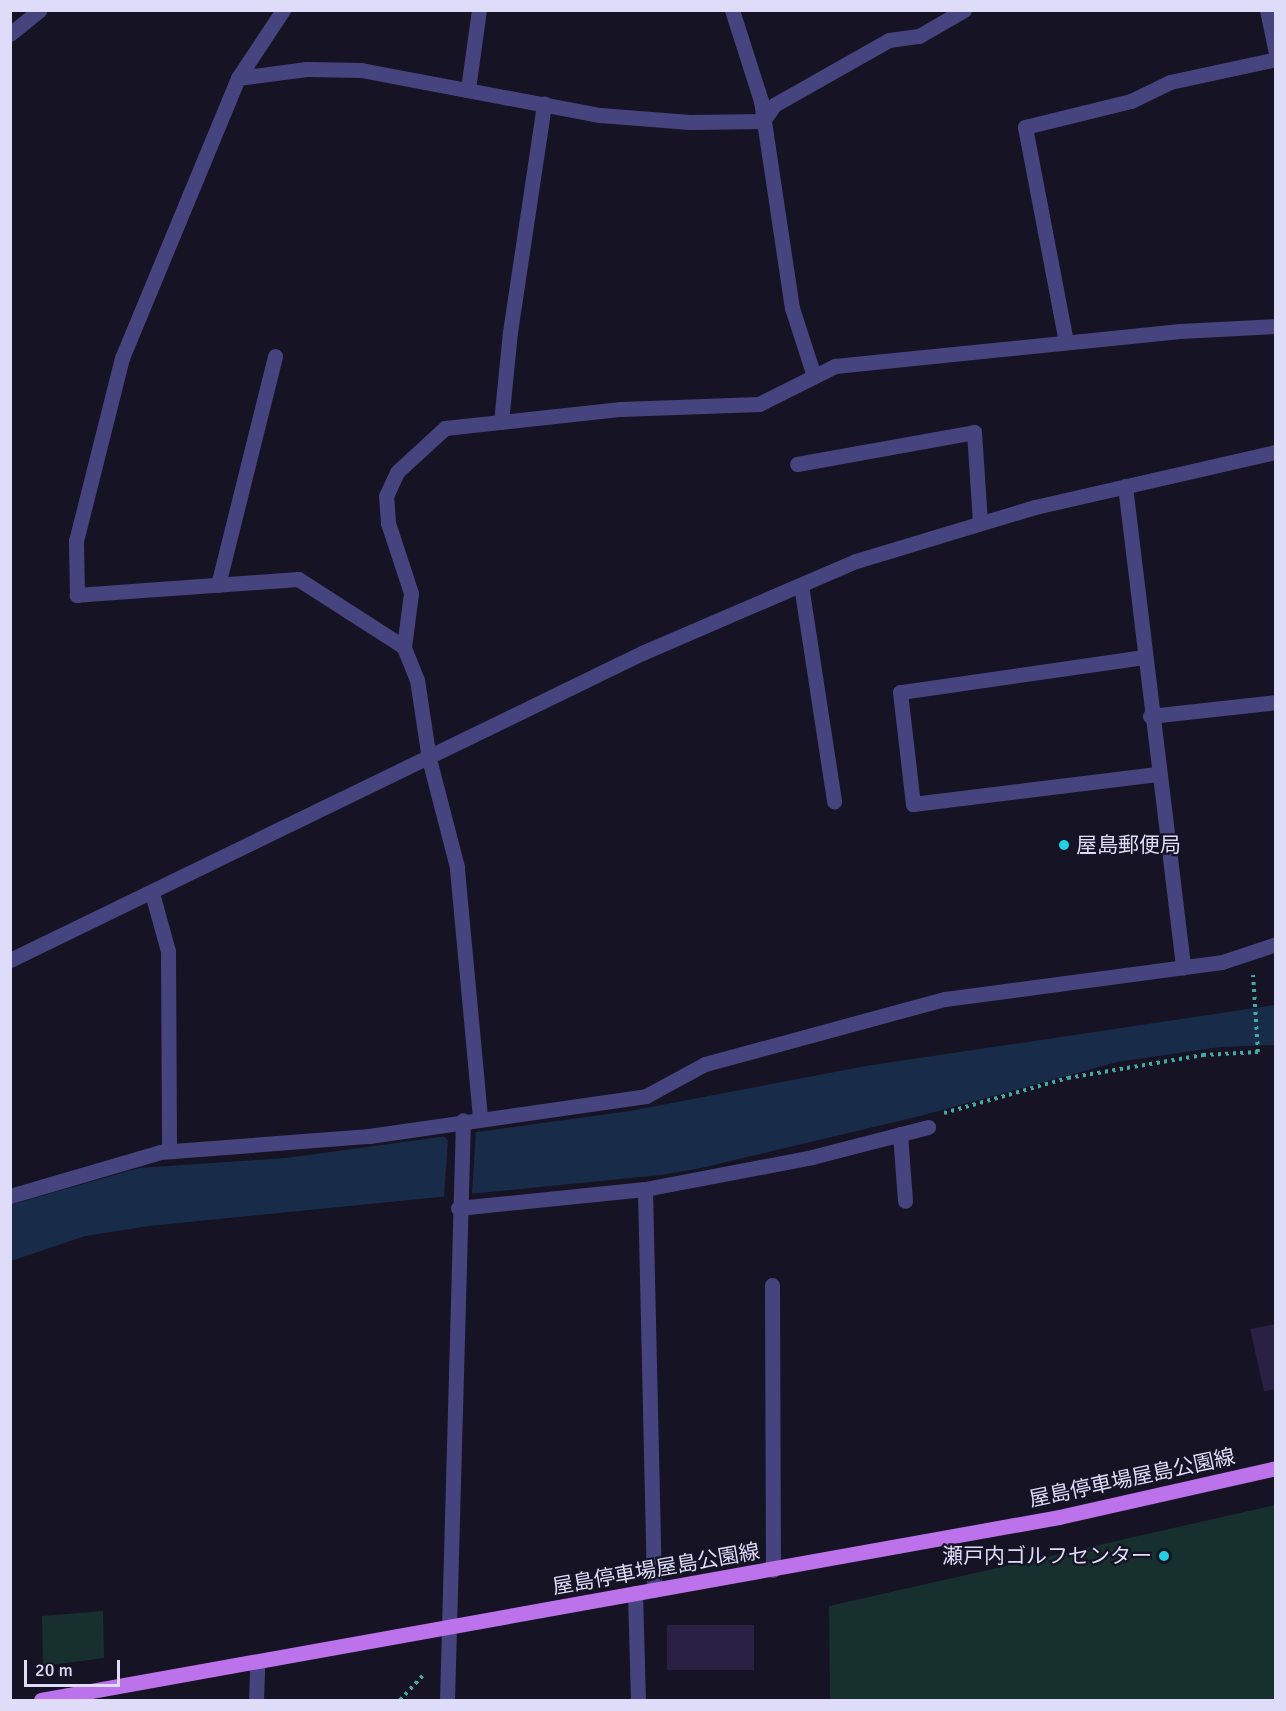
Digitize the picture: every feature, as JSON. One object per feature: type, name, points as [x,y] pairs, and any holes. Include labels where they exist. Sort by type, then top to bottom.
[{"type":"main road","name":"屋島停車場屋島公園線","points":[[41,1701],[1059,1517],[1275,1468]]},
{"type":"street","points":[[10,34],[40,10]]},
{"type":"street","points":[[283,10],[238,78],[122,357],[76,541],[77,595],[298,579],[404,647]]},
{"type":"street","points":[[468,89],[479,10]]},
{"type":"street","points":[[732,10],[761,101],[792,308],[814,376]]},
{"type":"street","points":[[763,121],[774,105],[889,40],[919,36],[964,10]]},
{"type":"street","points":[[1267,10],[1275,53]]},
{"type":"street","points":[[1066,342],[1025,127],[1131,101],[1170,82],[1275,59]]},
{"type":"street","points":[[238,78],[306,69],[361,70],[600,115],[690,122],[763,121]]},
{"type":"street","points":[[501,422],[510,332],[544,104]]},
{"type":"street","points":[[480,1118],[457,867],[429,759],[417,680],[404,647],[411,593],[388,523],[386,496],[397,472],[445,428],[621,409],[759,404],[835,366],[1066,342],[1275,326]]},
{"type":"street","points":[[218,585],[275,356]]},
{"type":"street","points":[[797,464],[974,432],[980,523]]},
{"type":"street","points":[[10,960],[429,759],[478,732],[642,653],[856,561],[980,523],[1125,486],[1275,452]]},
{"type":"street","points":[[1125,486],[1156,774],[1183,968]]},
{"type":"street","points":[[801,585],[834,801]]},
{"type":"street","points":[[1144,657],[900,693],[913,804],[1156,774]]},
{"type":"street","points":[[1150,716],[1275,702]]},
{"type":"street","points":[[152,893],[168,951],[169,1151]]},
{"type":"street","points":[[10,1196],[169,1151],[285,1145],[463,1125],[480,1118],[646,1096],[705,1064],[945,999],[1222,962],[1275,944]]},
{"type":"street","points":[[447,1701],[446,1626],[458,1203],[463,1125]]},
{"type":"street","points":[[458,1203],[645,1189],[812,1157],[928,1127]]},
{"type":"street","points":[[900,1134],[904,1201]]},
{"type":"street","points":[[645,1189],[654,1590]]},
{"type":"street","points":[[772,1285],[773,1570]]},
{"type":"street","points":[[635,1593],[638,1701]]},
{"type":"street","points":[[256,1701],[257,1662]]},
{"type":"path","points":[[928,1127],[931,1117],[1068,1078],[1203,1055],[1258,1052],[1255,1000]]},
{"type":"path","points":[[400,1701],[426,1672]]},
{"type":"green space","name":"瀬戸内ゴルフセンター","points":[[1275,1505],[1275,1700],[830,1700],[829,1606]]},
{"type":"green space","points":[[103,1611],[104,1658],[43,1666],[42,1616]]},
{"type":"water","points":[[1275,1005],[1275,1045],[1220,1047],[1117,1062],[920,1116],[701,1168],[661,1175],[149,1226],[85,1236],[11,1261],[10,1205],[139,1168],[286,1158],[630,1111],[866,1066]]},
{"type":"pier","points":[[476,1130],[472,1194],[444,1197],[448,1140],[442,1135]]},
{"type":"building","points":[[1276,1324],[1276,1389],[1264,1391],[1250,1329]]},
{"type":"building","points":[[667,1625],[754,1625],[754,1670],[667,1670]]},
{"type":"place","name":"屋島郵便局","points":[[1064,845]]},
{"type":"place","name":"瀬戸内ゴルフセンター","points":[[1164,1556]]}]
